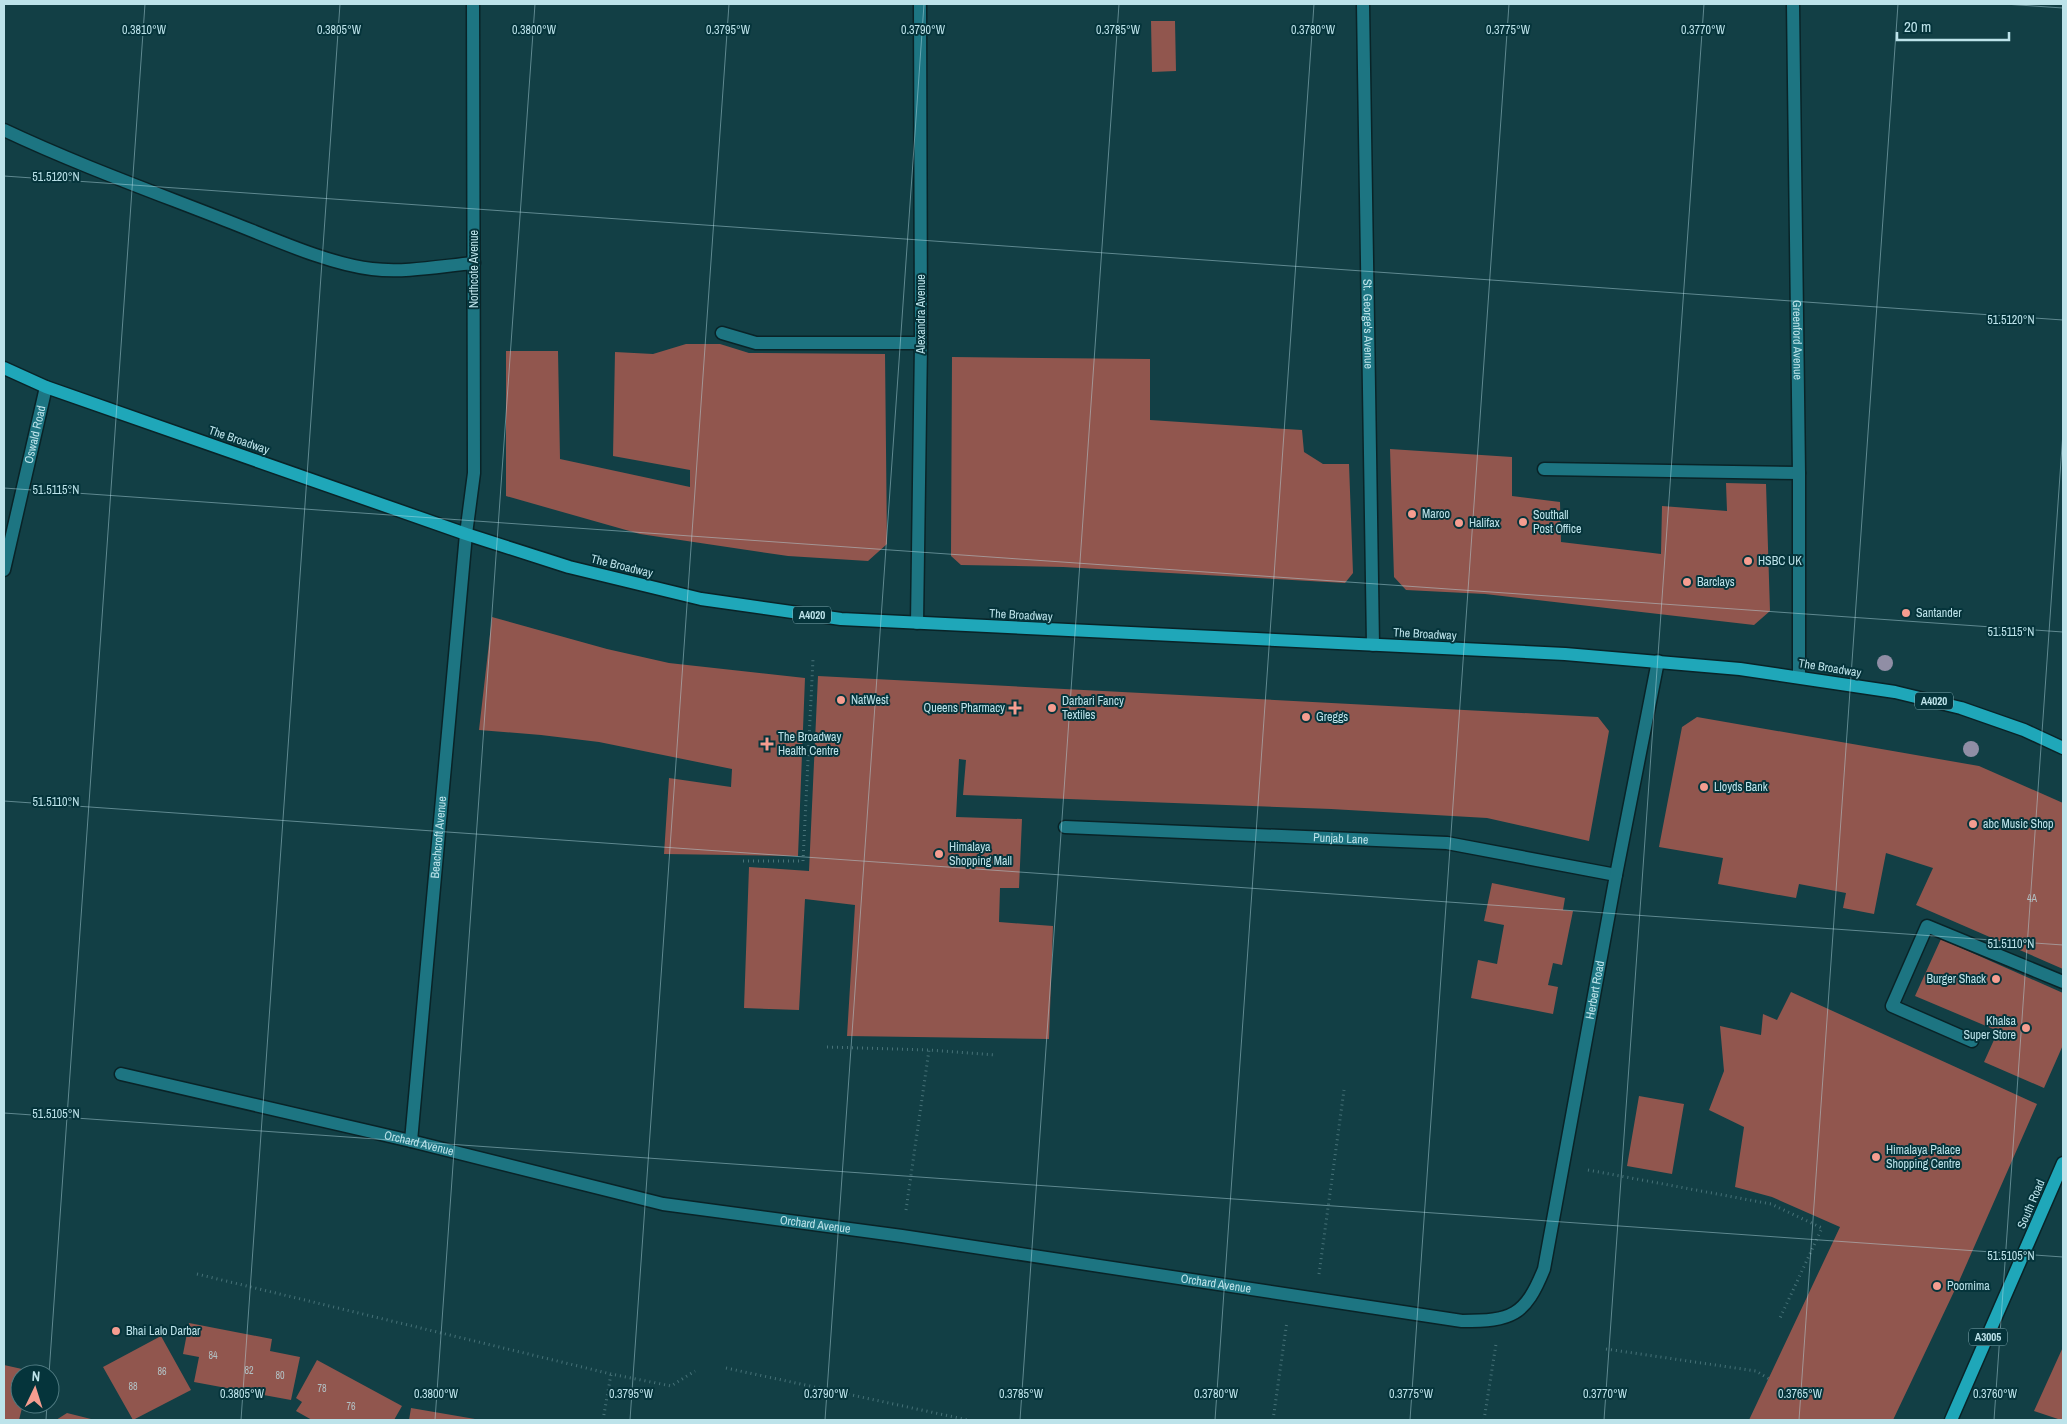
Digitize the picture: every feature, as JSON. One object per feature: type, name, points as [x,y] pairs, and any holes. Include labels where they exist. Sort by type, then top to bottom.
[{"type":"main road","name":"The Broadway","points":[[4,368],[46,387],[466,534],[569,567],[701,599],[841,619],[1565,654],[1799,676],[1896,692],[1961,708],[2024,730],[2063,748]]},
{"type":"main road","name":"South Road","points":[[1951,1420],[2063,1163]]},
{"type":"street","name":"Northcote Avenue","points":[[466,534],[474,473],[473,4]]},
{"type":"street","name":"Alexandra Avenue","points":[[917,623],[921,343],[920,4]]},
{"type":"street","name":"St. George's Avenue","points":[[1363,4],[1373,645]]},
{"type":"street","name":"Greenford Avenue","points":[[1793,4],[1799,473],[1799,676]]},
{"type":"street","points":[[4,130],[91,167],[262,234],[340,262],[371,269],[400,270],[474,263]]},
{"type":"street","points":[[722,333],[756,343],[921,343]]},
{"type":"street","name":"Oswald Road","points":[[4,570],[46,387]]},
{"type":"street","points":[[1544,469],[1799,473]]},
{"type":"street","name":"Beachcroft Avenue","points":[[411,1141],[466,534]]},
{"type":"street","name":"Herbert Road","points":[[1517,1312],[1533,1295],[1544,1269],[1616,875],[1658,662]]},
{"type":"street","name":"Punjab Lane","points":[[1065,827],[1446,843],[1616,875]]},
{"type":"street","points":[[1972,1041],[1892,1006],[1927,926],[2063,982]]},
{"type":"street","name":"Orchard Avenue","points":[[122,1074],[411,1141],[663,1204],[902,1236],[1462,1321],[1492,1321],[1517,1312]]},
{"type":"path","points":[[743,861],[803,861],[813,659]]},
{"type":"path","points":[[827,1047],[929,1050],[996,1055]]},
{"type":"path","points":[[902,1236],[929,1050]]},
{"type":"path","points":[[1316,1300],[1344,1090]]},
{"type":"path","points":[[1562,1165],[1771,1204],[1822,1228],[1780,1318]]},
{"type":"path","points":[[197,1274],[610,1374],[671,1386],[695,1371]]},
{"type":"path","points":[[1272,1420],[1291,1296]]},
{"type":"path","points":[[1484,1420],[1497,1339],[1492,1321]]},
{"type":"path","points":[[1606,1349],[1756,1371],[1769,1379]]},
{"type":"path","points":[[726,1368],[968,1420]]},
{"type":"path","points":[[603,1420],[610,1374]]},
{"type":"building","points":[[1151,21],[1175,21],[1176,71],[1152,72]]},
{"type":"building","points":[[686,344],[720,344],[749,353],[885,354],[887,544],[868,561],[788,556],[640,534],[506,496],[506,351],[558,351],[560,459],[690,487],[690,470],[613,456],[615,352],[653,354]]},
{"type":"building","points":[[952,357],[1150,359],[1150,420],[1302,430],[1304,452],[1323,464],[1349,464],[1353,573],[1345,583],[1063,567],[961,565],[951,556]]},
{"type":"building","points":[[1390,449],[1512,457],[1512,496],[1560,502],[1561,542],[1661,554],[1662,506],[1727,511],[1726,483],[1766,484],[1770,611],[1754,625],[1485,594],[1406,590],[1394,577]]},
{"type":"building","points":[[492,617],[607,649],[669,663],[805,678],[798,856],[664,854],[669,778],[731,787],[732,769],[599,742],[479,730]]},
{"type":"building","points":[[818,676],[1598,717],[1609,731],[1589,841],[1487,818],[1331,809],[963,795],[966,760],[959,759],[956,817],[1022,819],[1019,888],[1000,888],[999,922],[1053,926],[1049,1039],[847,1036],[855,905],[805,899],[799,1010],[744,1008],[749,867],[809,871]]},
{"type":"building","points":[[1697,717],[1979,766],[2063,803],[2063,969],[1916,905],[1933,868],[1886,853],[1874,914],[1843,908],[1846,893],[1799,884],[1796,898],[1718,884],[1723,858],[1659,847],[1682,727]]},
{"type":"building","points":[[1492,883],[1565,898],[1563,910],[1573,911],[1562,965],[1553,963],[1548,985],[1558,987],[1553,1014],[1471,998],[1478,960],[1497,964],[1504,925],[1484,921]]},
{"type":"building","name":"Khalsa Super Store","points":[[1941,939],[2063,993],[2063,1045],[2044,1088],[1984,1062],[1998,1031],[1915,996]]},
{"type":"building","name":"Himalaya Palace Shopping Centre","points":[[1791,992],[2037,1104],[1960,1279],[1893,1420],[1749,1420],[1840,1227],[1772,1197],[1735,1187],[1744,1127],[1709,1110],[1724,1071],[1720,1026],[1761,1035],[1763,1014],[1777,1020]]},
{"type":"building","points":[[1639,1096],[1684,1104],[1672,1174],[1627,1166]]},
{"type":"building","points":[[189,1323],[272,1339],[270,1351],[300,1357],[291,1400],[194,1382],[199,1357],[183,1354]]},
{"type":"building","points":[[161,1336],[191,1390],[133,1420],[103,1367]]},
{"type":"building","points":[[2063,1347],[2063,1420],[2061,1420],[2034,1411]]},
{"type":"building","points":[[317,1360],[402,1406],[394,1420],[312,1420],[296,1411],[302,1402],[296,1398]]},
{"type":"building","points":[[4,1365],[10,1366],[10,1414],[20,1414],[19,1420],[4,1420]]},
{"type":"building","points":[[411,1408],[475,1419],[475,1420],[409,1420]]},
{"type":"building","points":[[67,1413],[95,1420],[56,1420]]},
{"type":"place","name":"Maroo","points":[[1412,514]]},
{"type":"place","name":"Southall Post Office","points":[[1523,522]]},
{"type":"place","name":"Halifax","points":[[1459,523]]},
{"type":"place","name":"HSBC UK","points":[[1748,561]]},
{"type":"place","name":"Barclays","points":[[1687,582]]},
{"type":"place","name":"Santander","points":[[1906,613]]},
{"type":"place","name":"NatWest","points":[[841,700]]},
{"type":"place","name":"Queens Pharmacy","points":[[1015,708]]},
{"type":"place","name":"Darbari Fancy Textiles","points":[[1052,708]]},
{"type":"place","name":"Greggs","points":[[1306,717]]},
{"type":"place","name":"The Broadway Health Centre","points":[[767,744]]},
{"type":"place","name":"Lloyds Bank","points":[[1704,787]]},
{"type":"place","name":"abc Music Shop","points":[[1973,824]]},
{"type":"place","name":"Himalaya Shopping Mall","points":[[939,854]]},
{"type":"place","name":"Burger Shack","points":[[1996,979]]},
{"type":"place","name":"Khalsa Super Store","points":[[2026,1028]]},
{"type":"place","name":"Himalaya Palace Shopping Centre","points":[[1876,1157]]},
{"type":"place","name":"Poornima","points":[[1937,1286]]},
{"type":"place","name":"Bhai Lalo Darbar","points":[[116,1331]]}]
